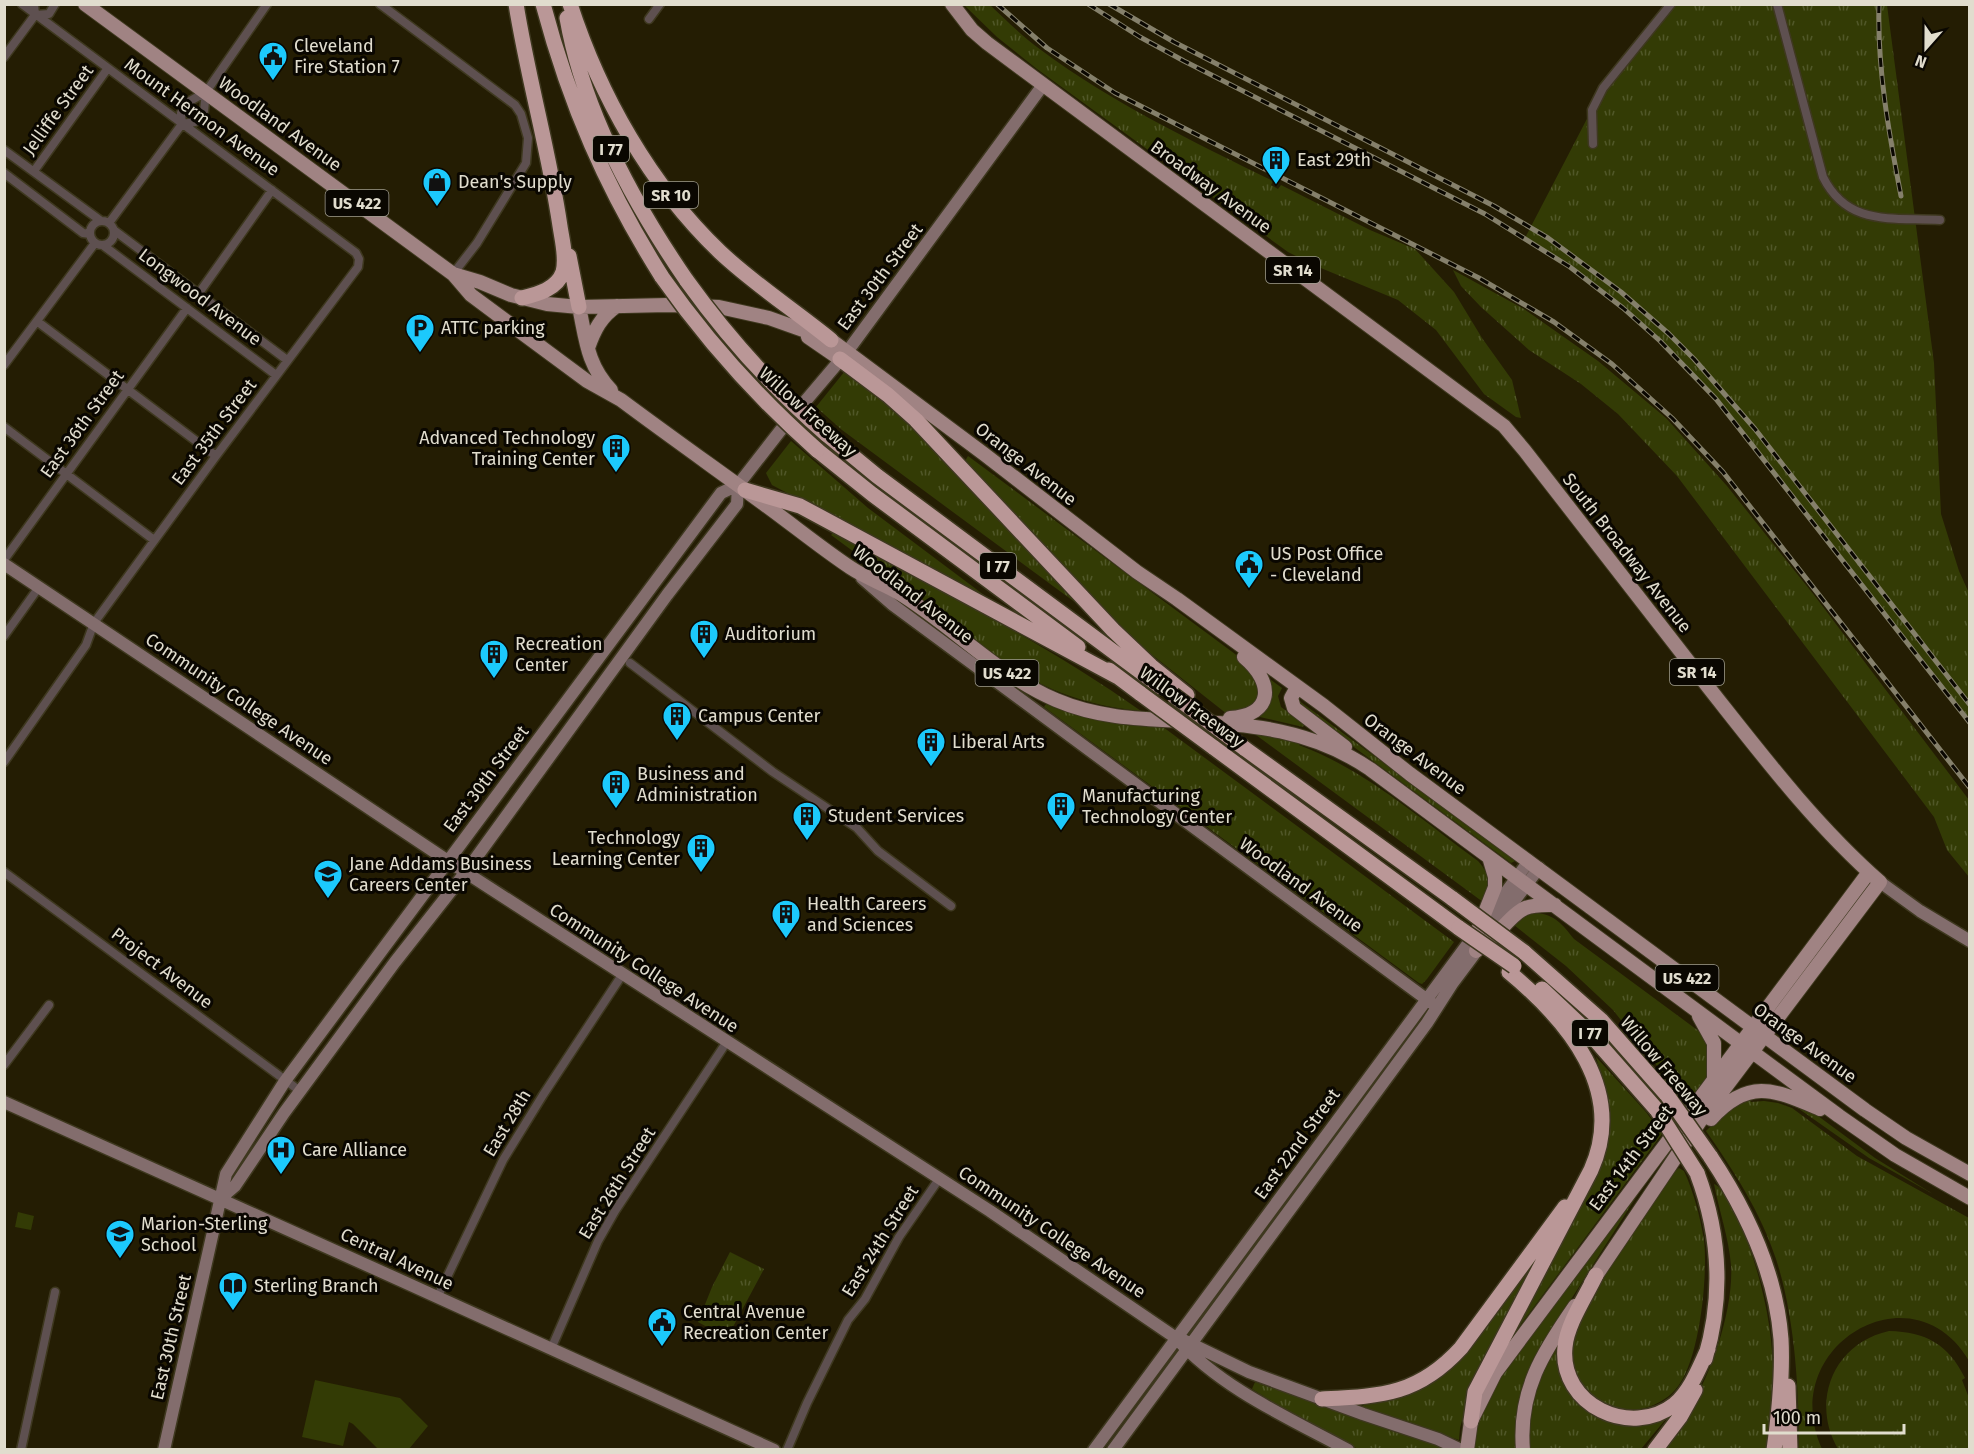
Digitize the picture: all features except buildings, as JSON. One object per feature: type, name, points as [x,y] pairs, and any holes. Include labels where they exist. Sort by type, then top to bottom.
[{"type":"highway","points":[[516,4],[579,307]]},
{"type":"highway","name":"Willow Freeway","points":[[543,4],[561,68],[585,133],[620,206],[662,276],[700,328],[744,380],[817,450],[872,494],[1459,928],[1567,1011],[1592,1035],[1657,1110],[1697,1173],[1711,1215],[1718,1258],[1717,1302],[1708,1349],[1698,1384],[1689,1402],[1655,1449]]},
{"type":"highway","name":"Willow Freeway","points":[[565,4],[570,38],[604,135],[640,206],[687,281],[722,328],[802,413],[877,476],[1251,748],[1335,806],[1400,860],[1524,952],[1601,1020],[1667,1095],[1710,1155],[1742,1207],[1756,1238],[1771,1287],[1781,1339],[1780,1387],[1774,1449]]},
{"type":"highway","name":"SR 10","points":[[570,4],[591,63],[605,93],[636,146],[676,202],[708,239],[732,262],[831,340]]},
{"type":"highway","points":[[522,298],[537,295],[549,288],[562,273],[564,257],[558,212]]},
{"type":"highway","points":[[843,356],[916,420],[1113,630],[1180,695]]},
{"type":"highway","points":[[742,487],[800,506],[1118,676]]},
{"type":"highway","points":[[1471,1421],[1475,1392],[1592,1170],[1599,1149],[1602,1127],[1602,1104],[1596,1080],[1585,1057],[1561,1024],[1511,969]]},
{"type":"highway","points":[[1322,1399],[1388,1394],[1413,1385],[1444,1365],[1461,1347],[1592,1170]]},
{"type":"highway","points":[[1596,1275],[1571,1325],[1564,1348],[1566,1366],[1572,1382],[1582,1397],[1596,1409],[1613,1417],[1631,1419],[1658,1414],[1674,1404],[1687,1390],[1708,1349]]},
{"type":"highway","points":[[1781,1339],[1789,1390],[1790,1449]]},
{"type":"main road","name":"Woodland Avenue","points":[[85,4],[453,274],[471,295],[587,381],[621,400],[852,569]]},
{"type":"main road","name":"Broadway Avenue","points":[[952,4],[976,34],[1491,416],[1515,438],[1535,463]]},
{"type":"main road","name":"Woodland Avenue","points":[[453,274],[522,298],[548,304],[579,307],[676,305],[719,307],[769,318],[831,340],[843,356]]},
{"type":"main road","points":[[588,348],[599,323],[608,311],[617,306]]},
{"type":"main road","points":[[579,307],[594,367],[621,400]]},
{"type":"main road","points":[[796,329],[843,356]]},
{"type":"main road","name":"Orange Avenue","points":[[843,356],[984,454],[1137,572],[1297,687],[1764,1036],[1906,1138],[1970,1174]]},
{"type":"main road","name":"South Broadway Avenue","points":[[1535,463],[1761,753],[1827,830],[1880,882]]},
{"type":"main road","name":"US 422","points":[[852,569],[900,593],[1003,671],[1056,700],[1103,715],[1136,720],[1248,726],[1303,736],[1326,744],[1370,769],[1839,1116],[1895,1155],[1970,1198]]},
{"type":"main road","points":[[1137,572],[1174,606],[1255,666],[1264,680],[1263,699],[1259,708],[1252,714],[1242,717],[1183,721]]},
{"type":"main road","points":[[1297,687],[1291,698],[1294,708],[1370,769]]},
{"type":"main road","points":[[1478,930],[1495,887],[1495,877],[1489,857]]},
{"type":"main road","name":"East 14th Street","points":[[1467,1449],[1471,1421],[1486,1388],[1505,1357],[1739,1042],[1869,872]]},
{"type":"main road","name":"East 14th Street","points":[[1523,1449],[1525,1402],[1532,1377],[1549,1345],[1700,1121],[1880,882]]},
{"type":"main road","points":[[1476,951],[1519,909],[1535,905],[1555,905]]},
{"type":"main road","points":[[1695,1009],[1714,1043],[1714,1077]]},
{"type":"main road","points":[[1672,1163],[1721,1108],[1750,1093],[1763,1091],[1780,1093],[1839,1116]]},
{"type":"street","name":"Mount Hermon Avenue","points":[[22,4],[356,253],[359,259]]},
{"type":"street","points":[[4,57],[35,15],[34,4]]},
{"type":"street","points":[[35,15],[49,14],[55,4]]},
{"type":"street","points":[[182,124],[181,113],[189,101],[206,92],[267,4]]},
{"type":"street","points":[[380,4],[515,105],[521,114],[528,138],[526,163],[520,177],[477,243],[453,274]]},
{"type":"street","points":[[649,19],[660,4]]},
{"type":"street","points":[[1593,144],[1592,110],[1603,87],[1671,4]]},
{"type":"street","points":[[1777,4],[1823,177],[1830,190],[1847,207],[1868,216],[1940,220]]},
{"type":"street","name":"Jelliffe Street","points":[[34,171],[108,68]]},
{"type":"street","name":"East 30th Street","points":[[222,1198],[235,1186],[300,1090],[395,962],[465,873],[660,604],[737,504],[742,487],[780,431],[843,356],[1043,84]]},
{"type":"street","points":[[90,234],[94,224],[105,222],[182,124],[195,122],[204,111],[206,92]]},
{"type":"street","points":[[4,150],[115,231],[111,242],[100,244],[5,365]]},
{"type":"street","points":[[4,173],[83,232],[90,234],[100,244]]},
{"type":"street","points":[[199,293],[272,190]]},
{"type":"street","name":"Longwood Avenue","points":[[115,231],[287,360]]},
{"type":"street","name":"Longwood Avenue","points":[[100,244],[276,375]]},
{"type":"street","name":"East 35th Street","points":[[4,762],[86,645],[94,623],[357,267],[359,259]]},
{"type":"street","name":"East 36th Street","points":[[4,562],[187,308]]},
{"type":"street","points":[[38,322],[216,456]]},
{"type":"street","points":[[4,427],[154,540]]},
{"type":"street","name":"East 30th Street","points":[[164,1449],[226,1174],[285,1081],[721,493],[742,487]]},
{"type":"street","name":"Community College Avenue","points":[[4,562],[465,873],[939,1179],[1189,1346]]},
{"type":"street","name":"Woodland Avenue","points":[[852,569],[903,612],[1437,1007]]},
{"type":"street","points":[[4,636],[39,587]]},
{"type":"street","points":[[630,663],[773,772],[857,828],[878,851],[951,906]]},
{"type":"street","name":"East 22nd Street","points":[[1113,1449],[1380,1087],[1534,864]]},
{"type":"street","name":"Project Avenue","points":[[4,873],[300,1090]]},
{"type":"street","name":"East 22nd Street","points":[[1094,1449],[1426,999],[1478,930],[1522,881]]},
{"type":"street","points":[[1880,882],[1920,911],[1970,941]]},
{"type":"street","name":"East 28th","points":[[437,1298],[503,1160],[622,975]]},
{"type":"street","points":[[4,1065],[49,1005]]},
{"type":"street","name":"East 26th Street","points":[[550,1349],[598,1241],[615,1211],[726,1042]]},
{"type":"street","name":"Central Avenue","points":[[4,1102],[222,1198],[437,1298],[774,1449]]},
{"type":"street","name":"East 24th Street","points":[[787,1449],[848,1320],[865,1299],[899,1237],[939,1179]]},
{"type":"street","points":[[21,1449],[55,1292]]},
{"type":"street","points":[[1189,1346],[1249,1372],[1461,1449]]},
{"type":"street","points":[[1189,1346],[1203,1364],[1243,1391],[1348,1449]]},
{"type":"green space","points":[[964,5],[990,5],[1034,45],[1096,87],[1154,121],[1273,181],[1271,185],[1278,189],[1281,185],[1370,230],[1415,249],[1454,292],[1482,338],[1512,380],[1521,418],[1516,417],[1484,394],[1436,330],[1398,300],[1288,252],[1037,69],[997,37]]},
{"type":"green space","points":[[1671,5],[1887,5],[1934,363],[1941,514],[1959,571],[1969,593],[1969,723],[1716,399],[1660,341],[1623,308],[1570,267],[1525,238],[1603,88]]},
{"type":"green space","points":[[1453,270],[1524,309],[1598,361],[1666,418],[1727,486],[1814,595],[1969,800],[1969,877],[1947,850],[1934,817],[1677,476],[1618,414],[1581,384],[1529,350],[1481,307],[1461,286]]},
{"type":"green space","points":[[845,371],[880,392],[1078,600],[1076,603],[842,430],[816,407]]},
{"type":"green space","points":[[791,441],[868,508],[992,601],[772,485],[766,473]]},
{"type":"green space","points":[[968,456],[1250,667],[1260,685],[1254,704],[1246,709],[1227,714],[1137,643],[965,461]]},
{"type":"green space","points":[[834,532],[1028,639],[1141,711],[1105,706],[1072,697],[1041,684],[1009,666],[831,535]]},
{"type":"green space","points":[[1271,680],[1282,688],[1278,696],[1281,707],[1304,724],[1303,727],[1260,717],[1271,691]]},
{"type":"green space","points":[[1298,700],[1515,861],[1511,863],[1301,708]]},
{"type":"green space","points":[[1046,704],[1103,721],[1133,726],[1163,727],[1454,942],[1427,979],[1422,984],[1419,983],[1044,707]]},
{"type":"green space","points":[[1252,732],[1300,742],[1299,745],[1347,767],[1414,813],[1478,861],[1486,871],[1488,880],[1483,902]]},
{"type":"green space","points":[[1535,913],[1558,921],[1574,939],[1700,1032],[1708,1048],[1709,1075],[1687,1104],[1613,1010],[1566,966],[1514,925],[1527,915]]},
{"type":"green space","points":[[1596,1057],[1646,1112],[1662,1134],[1519,1327],[1516,1324],[1597,1175],[1607,1145],[1609,1116]]},
{"type":"green space","points":[[1750,1099],[1751,1102],[1778,1103],[1792,1108],[1857,1156],[1969,1218],[1969,1361],[1945,1333],[1916,1320],[1886,1319],[1857,1330],[1833,1350],[1817,1378],[1813,1411],[1822,1449],[1799,1449],[1797,1378],[1792,1329],[1782,1281],[1770,1242],[1746,1193],[1706,1131],[1731,1109]]},
{"type":"green space","points":[[1792,1104],[1814,1113],[1875,1158],[1933,1194],[1869,1158]]},
{"type":"green space","points":[[1653,1166],[1656,1169],[1533,1359],[1522,1390],[1516,1449],[1473,1450],[1478,1420],[1493,1384]]},
{"type":"green space","points":[[1679,1168],[1684,1171],[1691,1188],[1704,1240],[1705,1274],[1696,1340],[1684,1377],[1672,1393],[1649,1407],[1637,1410],[1621,1409],[1600,1400],[1583,1386],[1571,1364],[1569,1345],[1586,1303]]},
{"type":"green space","points":[[1714,1184],[1725,1195],[1739,1221],[1759,1276],[1765,1305],[1773,1362],[1771,1420],[1767,1449],[1660,1450],[1686,1414],[1706,1378],[1725,1320],[1731,1282],[1731,1265]]},
{"type":"green space","points":[[18,1212],[34,1216],[31,1230],[15,1227]]},
{"type":"green space","points":[[730,1252],[764,1269],[727,1338],[698,1322],[712,1287]]},
{"type":"green space","points":[[1526,1267],[1532,1270],[1469,1395],[1459,1440],[1362,1408],[1365,1402],[1426,1383]]},
{"type":"green space","points":[[1889,1331],[1925,1337],[1943,1348],[1958,1366],[1965,1378],[1962,1380],[1969,1398],[1969,1449],[1838,1449],[1830,1431],[1826,1412],[1827,1394],[1832,1376],[1841,1361],[1854,1348],[1870,1338]]},
{"type":"green space","points":[[1560,1335],[1581,1403],[1663,1417],[1665,1420],[1641,1449],[1528,1450],[1533,1393]]},
{"type":"green space","points":[[315,1380],[400,1398],[428,1426],[409,1449],[378,1449],[349,1422],[343,1446],[302,1437]]},
{"type":"green space","points":[[1255,1382],[1447,1449],[1358,1449],[1252,1389]]},
{"type":"railway","points":[[997,4],[1047,48],[1115,93],[1479,278],[1554,322],[1612,364],[1672,418],[1723,472],[1970,788]]},
{"type":"railway","points":[[1088,4],[1140,37],[1184,61],[1485,214],[1570,267],[1623,308],[1660,341],[1716,399],[1970,723]]},
{"type":"railway","points":[[1109,4],[1174,42],[1494,206],[1548,238],[1621,292],[1694,359],[1755,429],[1970,705]]},
{"type":"railway","points":[[1879,4],[1882,77],[1901,196]]},
{"type":"place","name":"Cleveland Fire Station 7","points":[[273,82]]},
{"type":"place","name":"East 29th","points":[[1276,186]]},
{"type":"place","name":"Dean's Supply","points":[[437,208]]},
{"type":"place","name":"ATTC parking","points":[[420,354]]},
{"type":"place","name":"Advanced Technology Training Center","points":[[616,474]]},
{"type":"place","name":"US Post Office - Cleveland","points":[[1249,590]]},
{"type":"place","name":"Auditorium","points":[[704,660]]},
{"type":"place","name":"Recreation Center","points":[[494,680]]},
{"type":"place","name":"Campus Center","points":[[677,742]]},
{"type":"place","name":"Liberal Arts","points":[[931,768]]},
{"type":"place","name":"Business and Administration","points":[[616,810]]},
{"type":"place","name":"Manufacturing Technology Center","points":[[1061,832]]},
{"type":"place","name":"Student Services","points":[[807,842]]},
{"type":"place","name":"Technology Learning Center","points":[[701,874]]},
{"type":"place","name":"Jane Addams Business Careers Center","points":[[328,900]]},
{"type":"place","name":"Health Careers and Sciences","points":[[786,940]]},
{"type":"place","name":"Care Alliance","points":[[281,1176]]},
{"type":"place","name":"Marion-Sterling School","points":[[120,1260]]},
{"type":"place","name":"Sterling Branch","points":[[233,1312]]},
{"type":"place","name":"Central Avenue Recreation Center","points":[[662,1348]]}]
